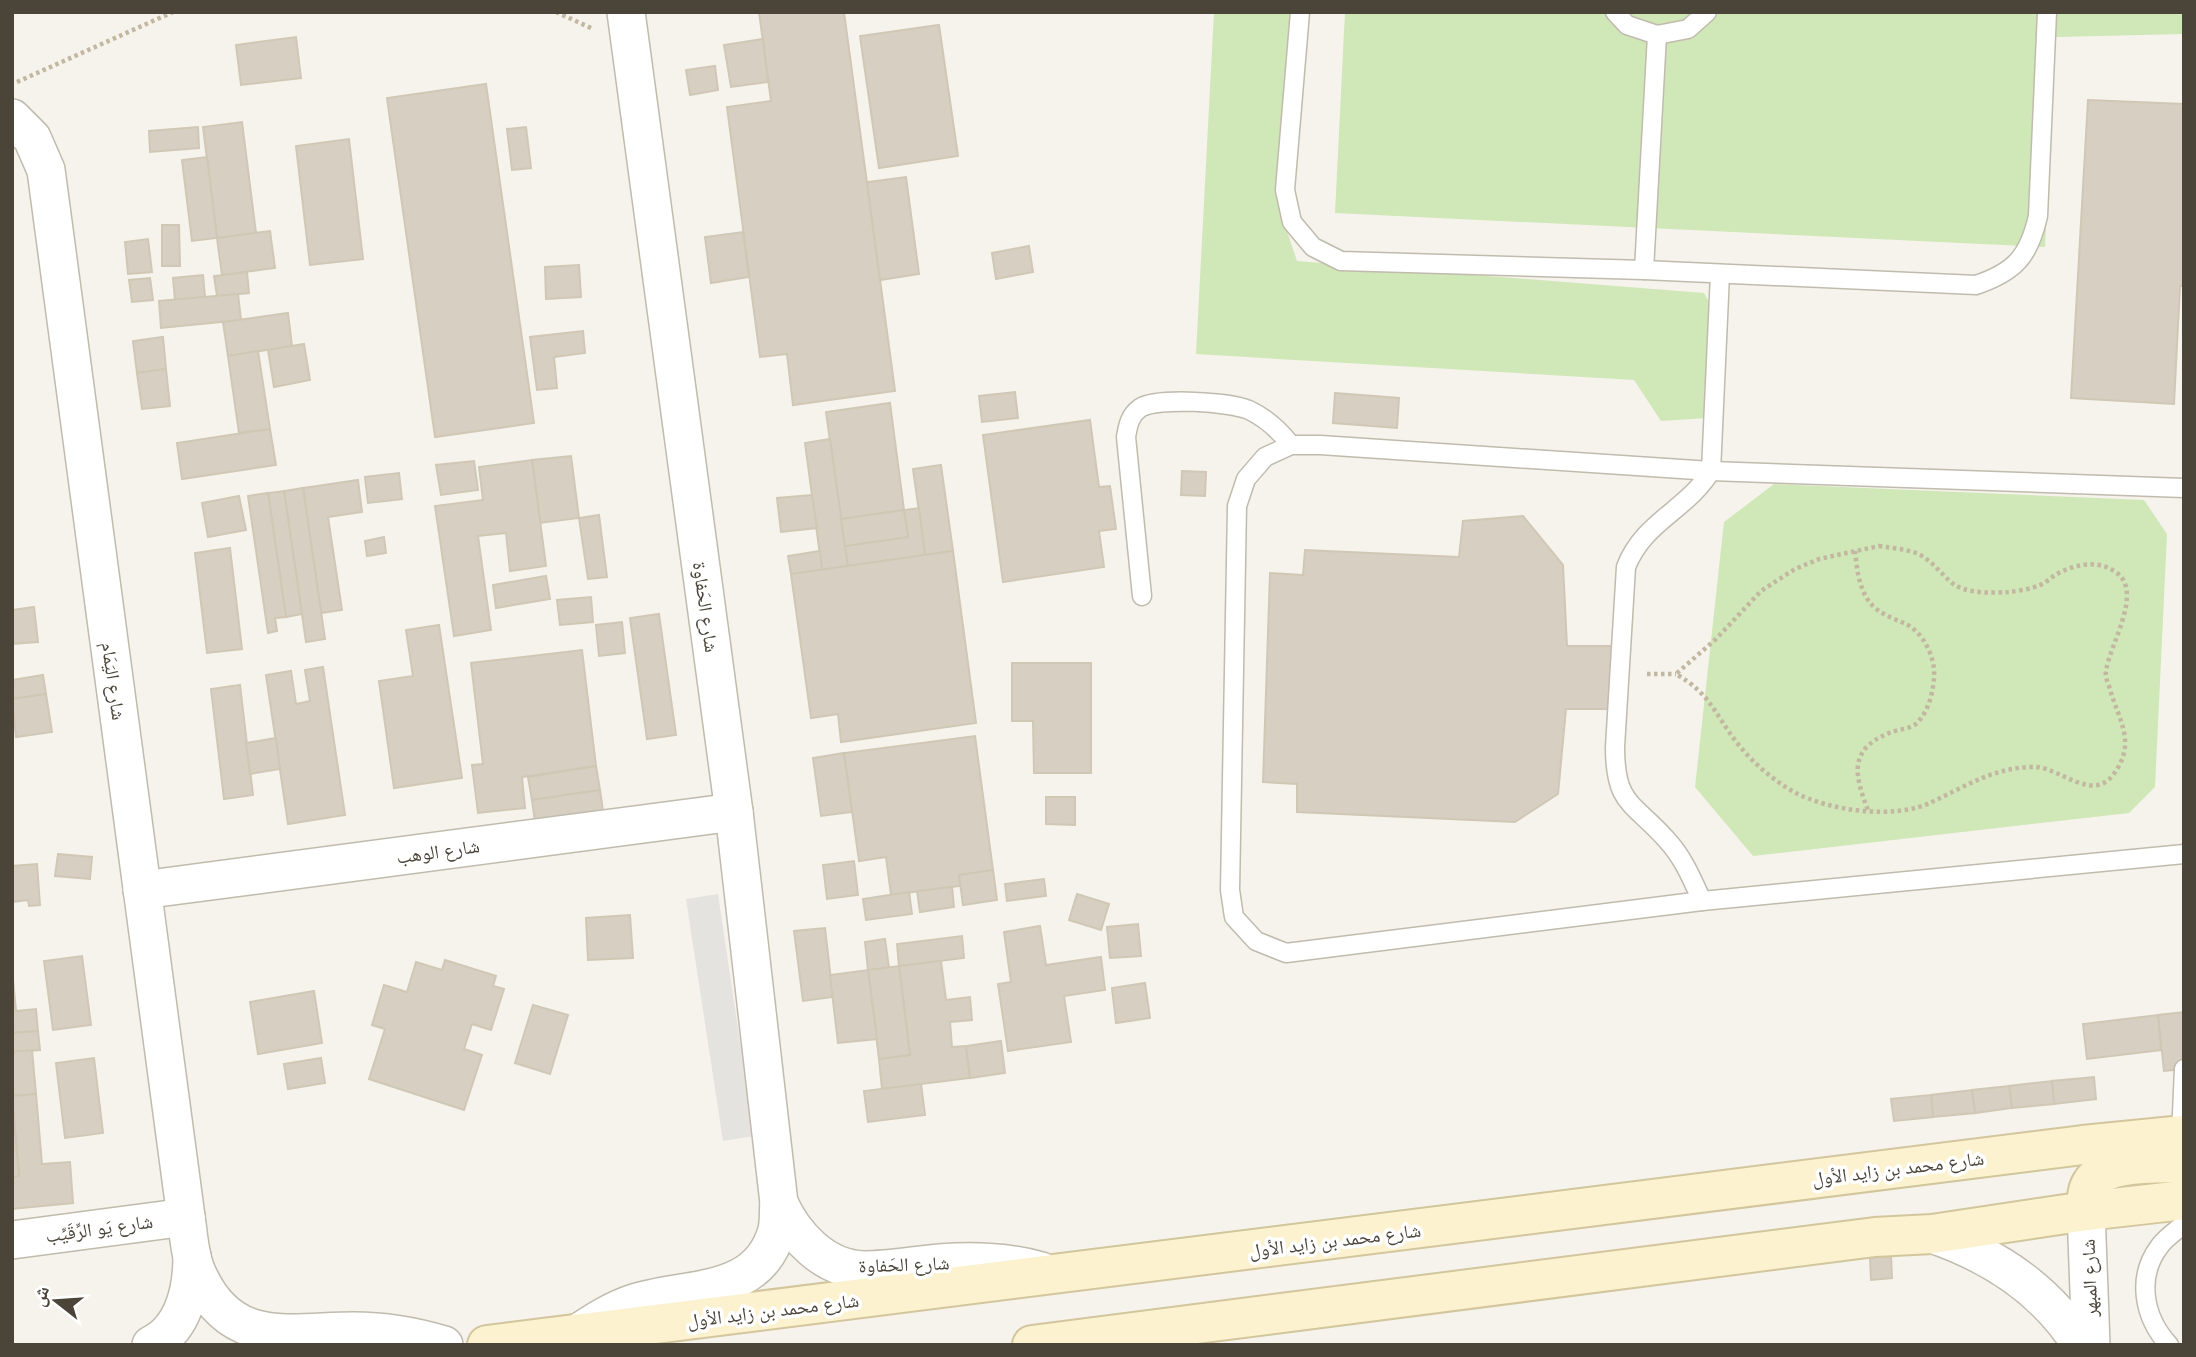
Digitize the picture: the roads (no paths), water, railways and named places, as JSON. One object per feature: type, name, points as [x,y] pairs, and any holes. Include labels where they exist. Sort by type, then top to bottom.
[{"type":"main road","points":[[2086,1211],[2091,1184],[2101,1172],[2183,1144]]},
{"type":"main road","name":"شارع محمد بن زايد الأول","points":[[487,1345],[2083,1145],[2183,1144]]},
{"type":"main road","points":[[1032,1345],[1108,1339],[1875,1237],[1932,1234],[2086,1211],[2184,1200]]},
{"type":"street","name":"شارع الحَفاوة","points":[[578,1333],[606,1314],[636,1302],[727,1284],[749,1272],[767,1253],[777,1229],[779,1203],[734,813],[626,12]]},
{"type":"street","name":"شارع اليَمَام","points":[[12,118],[32,138],[46,170],[186,1217],[199,1278],[213,1301],[233,1319],[258,1331],[285,1335],[387,1332],[444,1345]]},
{"type":"street","name":"شارع الوهب","points":[[142,891],[734,813]]},
{"type":"street","name":"شارع الحَفاوة","points":[[779,1203],[789,1224],[808,1246],[833,1262],[861,1270],[990,1262],[1023,1266],[1056,1275]]},
{"type":"street","name":"شارع المبهر","points":[[2086,1211],[2091,1345]]},
{"type":"street","name":"شارع يَو الرِّقَيِّب","points":[[12,1240],[186,1217]]},
{"type":"street","points":[[1932,1234],[1965,1245],[2025,1282],[2051,1306],[2081,1345]]},
{"type":"street","name":"شارع اليَمَام","points":[[150,1345],[174,1325],[187,1303],[192,1279],[192,1255]]},
{"type":"lane","points":[[1300,12],[1286,190],[1292,222],[1313,247],[1341,261],[1644,270],[1951,285],[1976,285],[2000,277],[2019,261],[2033,240],[2038,216],[2048,12]]},
{"type":"lane","points":[[1615,12],[1627,25],[1657,35],[1688,29],[1707,12]]},
{"type":"lane","points":[[1644,270],[1657,35]]},
{"type":"lane","points":[[1702,901],[1666,838],[1624,797],[1615,773],[1615,747],[1626,567],[1633,550],[1644,535],[1695,492],[1711,471],[1720,274]]},
{"type":"lane","points":[[1142,596],[1126,437],[1128,425],[1140,408],[1159,402],[1229,403],[1262,417],[1278,429],[1291,445]]},
{"type":"lane","points":[[2184,488],[1711,471],[1320,444],[1291,445],[1265,457],[1246,479],[1237,506],[1230,890],[1234,917],[1256,941],[1286,953],[1702,901],[2184,854]]},
{"type":"lane","points":[[2183,1144],[2184,1069]]},
{"type":"lane","points":[[2169,1345],[2157,1332],[2148,1312],[2145,1289],[2149,1267],[2159,1247],[2184,1224]]}]
